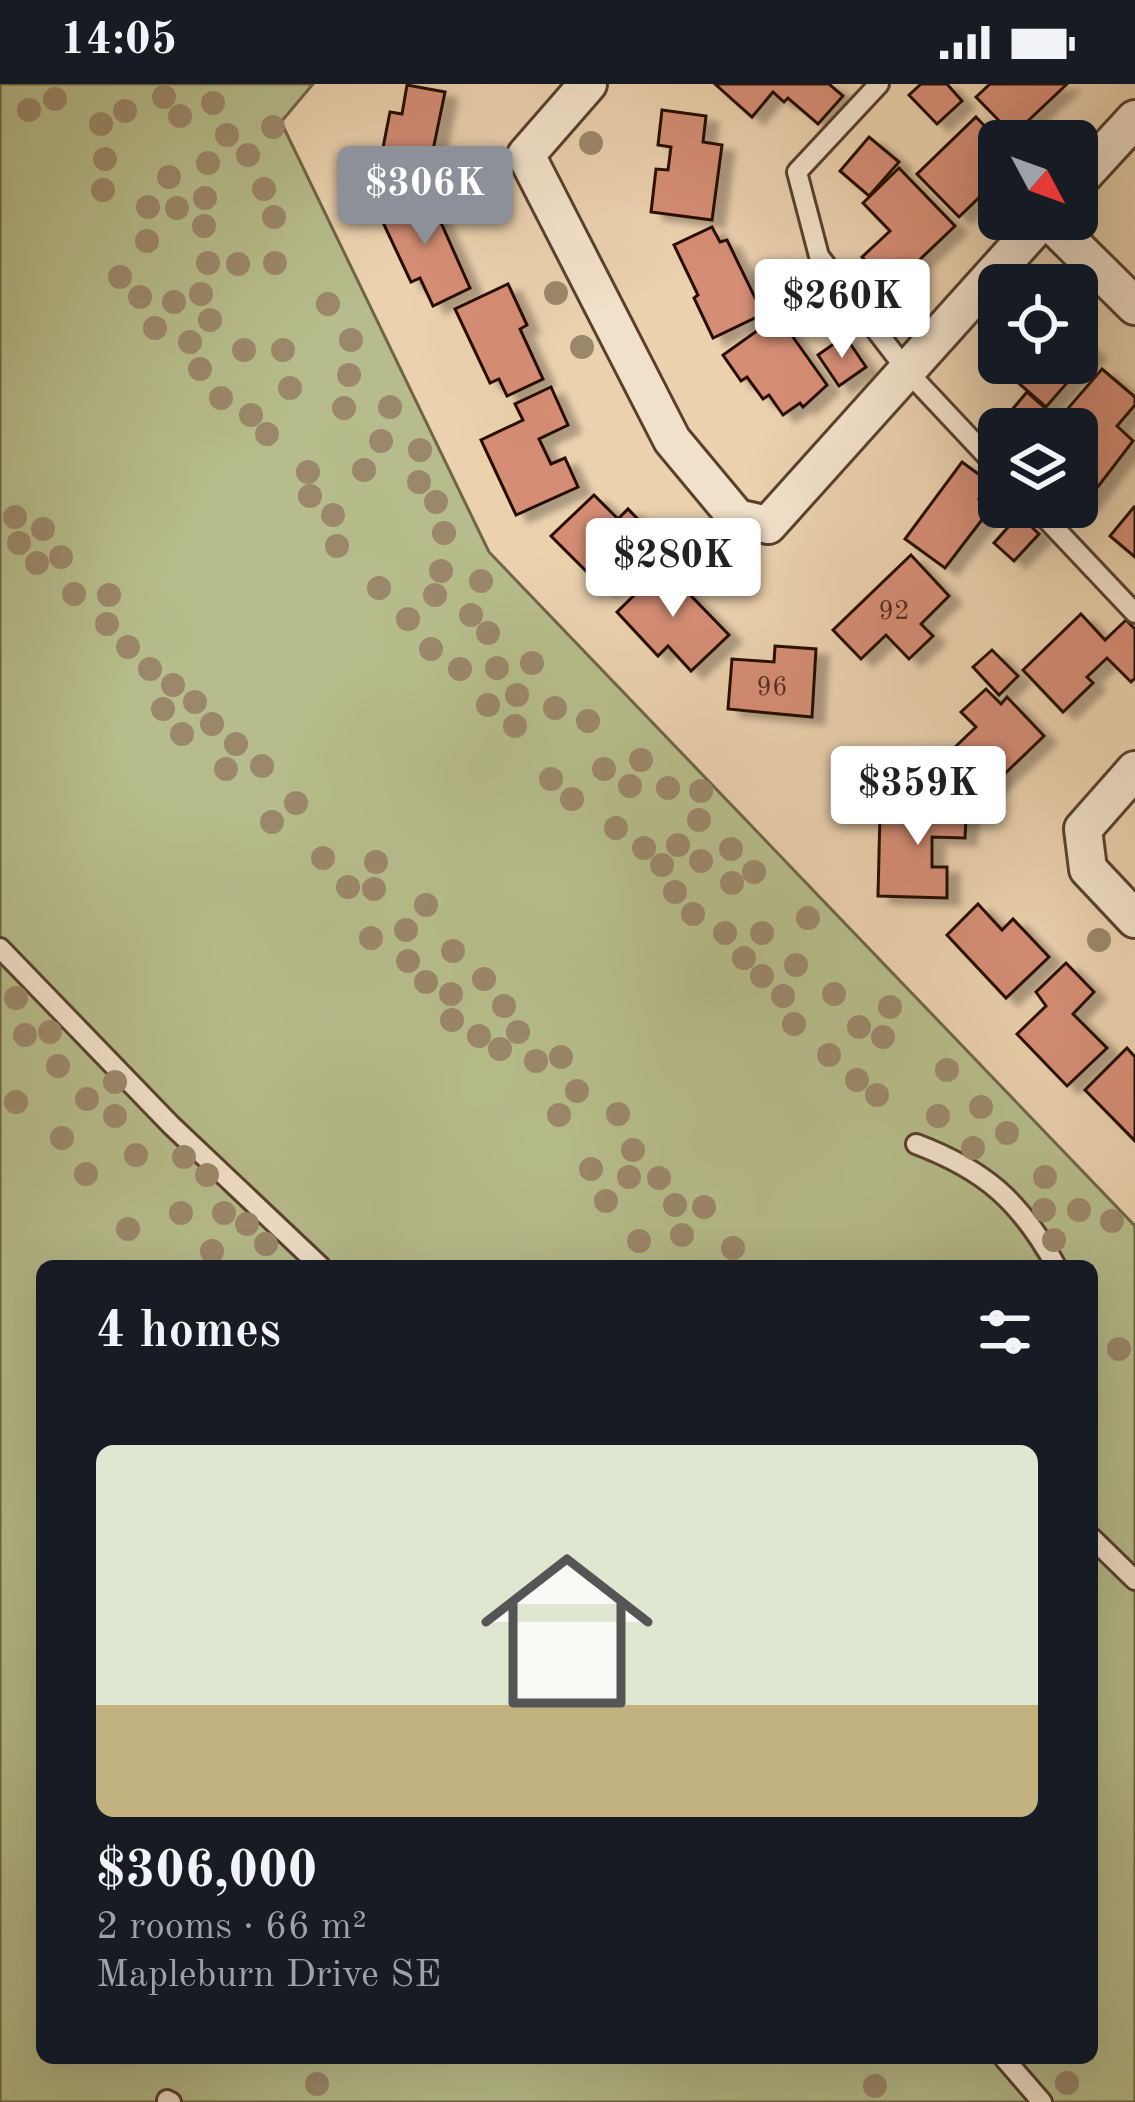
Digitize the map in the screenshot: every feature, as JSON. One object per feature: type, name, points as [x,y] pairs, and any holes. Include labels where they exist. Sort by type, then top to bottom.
[{"type":"street","points":[[588,84],[526,155],[672,440],[737,518],[767,525],[1026,240]]},
{"type":"street","points":[[1098,159],[1135,119]]},
{"type":"street","points":[[1067,240],[1135,306]]},
{"type":"street","points":[[1135,770],[1083,829],[1088,868],[1135,919]]},
{"type":"lane","points":[[879,84],[797,172],[819,256],[908,372],[978,447]]},
{"type":"lane","points":[[1055,528],[1135,614]]},
{"type":"lane","points":[[0,947],[171,1125],[314,1260]]},
{"type":"lane","points":[[916,1144],[962,1162],[1001,1192],[1028,1221],[1052,1260]]},
{"type":"lane","points":[[1098,1544],[1135,1580]]},
{"type":"lane","points":[[1009,2064],[1042,2102]]},
{"type":"green space","points":[[0,84],[313,84],[281,122],[489,552],[1135,1226],[1135,2102],[0,2102]]},
{"type":"building","points":[[715,84],[829,84],[843,96],[818,124],[788,98],[784,102],[773,92],[752,117]]},
{"type":"building","points":[[921,84],[947,84],[962,101],[937,124],[909,95]]},
{"type":"building","points":[[990,84],[1067,84],[1029,120],[998,120],[976,97]]},
{"type":"building","points":[[407,85],[445,92],[421,182],[378,173],[390,112],[402,114]]},
{"type":"building","points":[[662,110],[706,116],[703,142],[722,145],[712,220],[651,212],[656,169],[668,170],[671,147],[658,145]]},
{"type":"building","points":[[976,117],[979,120],[978,199],[959,217],[917,174]]},
{"type":"building","points":[[869,137],[899,162],[869,196],[840,171]]},
{"type":"building","points":[[899,168],[955,226],[891,287],[862,257],[890,231],[863,203]]},
{"type":"building","points":[[427,191],[470,288],[433,306],[420,278],[411,282],[379,214]]},
{"type":"building","points":[[712,227],[720,242],[727,240],[763,314],[713,338],[674,245]]},
{"type":"building","points":[[508,284],[527,325],[520,329],[543,379],[507,396],[499,379],[490,383],[455,309]]},
{"type":"building","points":[[778,316],[827,385],[803,407],[800,403],[783,415],[747,377],[741,381],[723,355]]},
{"type":"building","points":[[845,336],[866,367],[839,386],[818,355]]},
{"type":"building","points":[[1102,369],[1135,397],[1135,405],[1117,426],[1133,441],[1098,487],[1098,408],[1068,408],[1089,384],[1098,384]]},
{"type":"building","points":[[1020,384],[1066,384],[1046,407]]},
{"type":"building","points":[[551,387],[568,425],[539,439],[551,464],[565,458],[578,487],[516,515],[481,440],[523,420],[515,404]]},
{"type":"building","points":[[1027,392],[1045,408],[1014,408]]},
{"type":"building","points":[[962,462],[978,474],[978,525],[945,568],[905,539]]},
{"type":"building","points":[[594,495],[618,519],[628,509],[657,539],[605,590],[551,536]]},
{"type":"building","points":[[1135,508],[1135,557],[1110,536]]},
{"type":"building","points":[[1007,528],[1033,528],[1039,534],[1014,561],[994,543]]},
{"type":"building","points":[[911,555],[949,596],[921,624],[933,636],[909,659],[886,635],[861,659],[833,630]]},
{"type":"building","points":[[663,567],[729,635],[691,671],[668,646],[658,656],[617,612]]},
{"type":"building","points":[[1081,614],[1105,640],[1126,620],[1135,629],[1135,678],[1131,682],[1107,658],[1087,677],[1093,683],[1063,712],[1023,670]]},
{"type":"building","points":[[775,646],[816,649],[812,717],[728,709],[732,659],[774,662]]},
{"type":"building","points":[[992,650],[1018,676],[999,695],[973,667]]},
{"type":"building","points":[[986,689],[1001,704],[1007,697],[1044,736],[991,787],[978,775],[967,786],[951,770],[963,759],[953,749],[976,727],[961,712]]},
{"type":"building","points":[[926,797],[967,798],[965,838],[932,837],[932,867],[947,867],[947,898],[878,896],[880,813],[926,814]]},
{"type":"building","points":[[978,904],[1002,930],[1013,919],[1049,957],[1006,998],[947,935]]},
{"type":"building","points":[[1066,963],[1094,992],[1073,1014],[1107,1048],[1067,1086],[1017,1034],[1046,1006],[1036,992]]},
{"type":"building","points":[[1127,1048],[1135,1057],[1135,1141],[1085,1090]]}]
